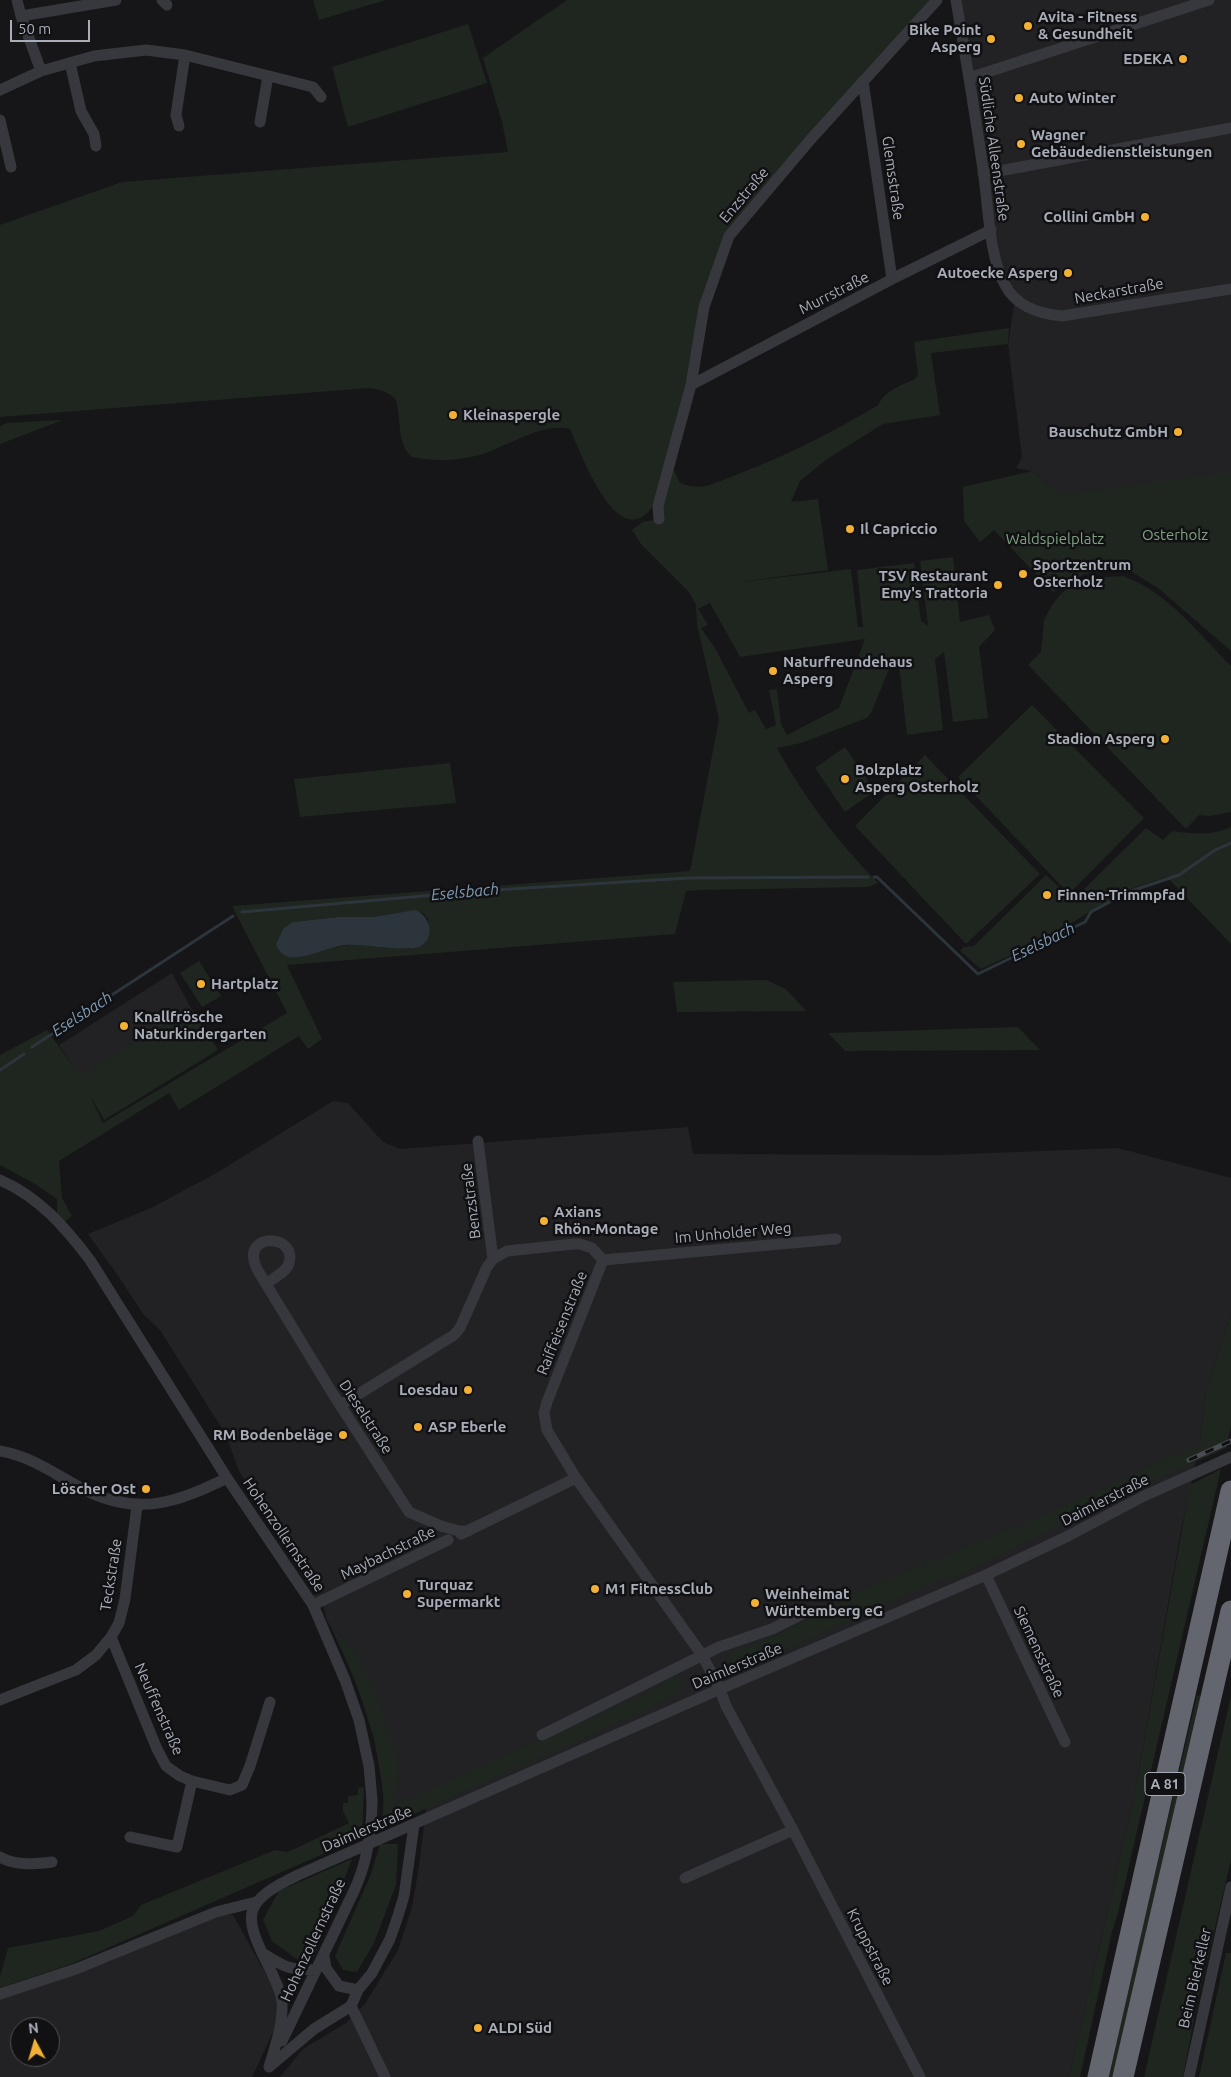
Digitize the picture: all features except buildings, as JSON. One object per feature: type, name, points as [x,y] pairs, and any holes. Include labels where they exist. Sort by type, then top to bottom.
[{"type":"highway","name":"A 81","points":[[1098,2077],[1231,1492]]},
{"type":"highway","name":"A 81","points":[[1122,2077],[1231,1610]]},
{"type":"street","points":[[17,0],[41,72]]},
{"type":"street","points":[[21,16],[116,0]]},
{"type":"street","name":"Enzstraße","points":[[659,519],[658,506],[691,385],[704,307],[728,236],[811,139],[937,0]]},
{"type":"street","name":"Südliche Alleenstraße","points":[[956,0],[991,230],[1001,278],[1015,298]]},
{"type":"street","points":[[969,78],[1209,0]]},
{"type":"street","points":[[0,90],[41,72],[94,56],[146,50],[186,55],[313,87],[321,97]]},
{"type":"street","points":[[179,126],[176,115],[186,55]]},
{"type":"street","points":[[70,63],[81,111],[94,134],[96,146]]},
{"type":"street","points":[[260,122],[268,76]]},
{"type":"street","name":"Glemsstraße","points":[[863,81],[892,279]]},
{"type":"street","points":[[0,120],[11,167]]},
{"type":"street","points":[[983,174],[1231,128]]},
{"type":"street","name":"Murrstraße","points":[[691,385],[892,279],[991,230]]},
{"type":"street","name":"Neckarstraße","points":[[1015,298],[1037,311],[1062,316],[1231,289]]},
{"type":"street","name":"Benzstraße","points":[[478,1141],[493,1258]]},
{"type":"street","name":"Hohenzollernstraße","points":[[0,1180],[40,1204],[65,1228],[84,1252],[227,1478],[314,1605],[345,1680],[358,1720],[369,1766],[372,1800],[372,1825],[362,1869],[324,1956],[267,2072]]},
{"type":"street","name":"Im Unholder Weg","points":[[604,1260],[836,1239]]},
{"type":"street","name":"Raiffeisenstraße","points":[[493,1258],[507,1251],[580,1244],[592,1248],[604,1260],[544,1413],[547,1430],[576,1478],[702,1655],[720,1689],[726,1706]]},
{"type":"street","points":[[341,1405],[454,1336],[460,1328],[493,1258]]},
{"type":"street","name":"Dieselstraße","points":[[266,1284],[409,1512],[441,1526],[459,1531],[468,1531]]},
{"type":"street","points":[[0,1451],[35,1462],[83,1489],[106,1498],[136,1506],[174,1500],[227,1478]]},
{"type":"street","name":"Daimlerstraße","points":[[0,1994],[76,1969],[216,1912],[256,1902],[265,1892],[279,1884],[720,1689],[986,1575],[1068,1536],[1144,1496],[1231,1457]]},
{"type":"street","name":"Maybachstraße","points":[[314,1605],[576,1478]]},
{"type":"street","name":"Teckstraße","points":[[0,1700],[76,1670],[96,1655],[112,1637],[119,1623],[125,1599],[136,1506]]},
{"type":"street","name":"Siemensstraße","points":[[986,1575],[1065,1742]]},
{"type":"street","points":[[542,1736],[719,1647],[772,1629],[804,1613]]},
{"type":"street","name":"Neuffenstraße","points":[[112,1637],[157,1749],[166,1766],[180,1776],[192,1781],[230,1790],[242,1785],[250,1766],[270,1702]]},
{"type":"street","name":"Kruppstraße","points":[[726,1706],[793,1830],[920,2077]]},
{"type":"street","points":[[130,1837],[177,1847],[192,1781]]},
{"type":"street","points":[[267,2072],[314,2030],[351,2006],[358,1990],[372,1973],[390,1940],[404,1896],[414,1825]]},
{"type":"street","points":[[685,1878],[793,1830]]},
{"type":"street","points":[[0,1857],[11,1863],[31,1865],[52,1862]]},
{"type":"street","name":"Beim Bierkeller","points":[[1189,2077],[1231,1887]]},
{"type":"street","points":[[256,1902],[250,1923],[253,1935],[276,1982],[282,2003],[280,2027],[267,2072]]},
{"type":"street","points":[[262,1953],[285,1967],[296,1970],[316,1970]]},
{"type":"street","points":[[324,1956],[326,1968],[339,1986],[358,1990]]},
{"type":"street","points":[[351,2006],[385,2077]]},
{"type":"shaded area","name":"Osterholz","points":[[956,0],[1231,0],[1231,474],[1062,495],[1032,471],[1016,468],[1022,457],[1008,344],[1015,298],[1005,285]]},
{"type":"shaded area","points":[[415,910],[424,916],[430,932],[426,942],[415,948],[345,945],[301,957],[289,957],[282,954],[276,944],[284,928],[293,922],[338,917],[373,917]]},
{"type":"shaded area","name":"Knallfrösche Naturkindergarten","points":[[172,973],[191,1008],[80,1077],[59,1045]]},
{"type":"shaded area","points":[[333,1101],[348,1103],[383,1142],[400,1149],[688,1127],[693,1154],[941,1155],[1118,1148],[1231,1178],[1231,1314],[1205,1396],[1200,1444],[1181,1530],[1134,1798],[1069,2077],[280,2077],[303,2049],[346,2023],[365,2004],[398,1950],[412,1907],[426,1809],[382,1828],[384,1796],[374,1738],[354,1676],[326,1619],[320,1600],[311,1596],[321,1591],[319,1586],[313,1587],[309,1582],[278,1524],[259,1504],[239,1471],[226,1435],[160,1330],[143,1314],[88,1234],[153,1207],[218,1172]]},
{"type":"shaded area","points":[[225,1914],[233,1915],[272,1985],[276,2000],[275,2028],[252,2077],[0,2077],[0,1999],[108,1962],[166,1936]]},
{"type":"green space","points":[[313,0],[386,0],[319,20]]},
{"type":"green space","points":[[567,0],[937,0],[724,245],[691,385],[656,501],[643,517],[629,519],[617,512],[604,498],[593,480],[570,429],[560,428],[539,431],[486,453],[468,458],[421,459],[412,457],[404,446],[396,400],[387,393],[369,388],[0,417],[0,225],[122,182],[508,152],[502,122],[483,58]]},
{"type":"green space","points":[[468,24],[487,83],[348,127],[332,67]]},
{"type":"green space","points":[[1009,328],[1008,344],[931,353],[940,415],[883,424],[827,459],[800,481],[791,502],[818,499],[828,570],[733,583],[851,569],[858,627],[863,627],[857,570],[914,563],[921,621],[928,626],[920,561],[953,557],[960,622],[989,615],[995,630],[979,647],[988,718],[953,722],[944,652],[935,659],[943,730],[907,735],[899,664],[892,662],[871,713],[867,718],[801,743],[777,748],[787,767],[823,819],[878,883],[868,887],[686,891],[675,934],[287,965],[322,1039],[308,1049],[299,1036],[179,1110],[169,1093],[59,1161],[62,1198],[72,1216],[62,1224],[57,1213],[57,1199],[35,1184],[0,1165],[0,1055],[47,1030],[80,1076],[191,1008],[218,1050],[104,1120],[89,1094],[103,1123],[287,1013],[232,906],[690,871],[719,719],[697,625],[696,605],[689,592],[641,544],[632,530],[643,522],[659,519],[671,464],[680,483],[693,486],[707,486],[752,469],[815,440],[878,405],[893,389],[914,380],[918,375],[914,342]],"holes":[[[710,603],[740,657],[865,639],[839,708],[787,735],[781,724],[777,689],[769,690],[776,725],[766,729],[755,710],[749,713],[715,648],[701,628],[708,625],[698,609]],[[403,912],[423,913],[428,919],[430,934],[409,949],[350,945],[296,956],[287,955],[279,951],[293,922],[338,917],[373,917]]]},
{"type":"green space","points":[[63,420],[0,444],[0,426],[7,423]]},
{"type":"green space","name":"Osterholz","points":[[1032,471],[1062,495],[1231,472],[1231,651],[1158,588],[1127,569],[1084,574],[1053,592],[994,530],[980,542],[964,521],[963,487]]},
{"type":"green space","name":"Stadion Asperg","points":[[1123,576],[1154,592],[1168,603],[1231,666],[1231,812],[1210,816],[1199,815],[1186,829],[1028,665],[1041,652],[1044,620],[1052,605],[1062,593],[1073,584],[1089,578]]},
{"type":"green space","points":[[1032,705],[1144,818],[1069,894],[958,777]]},
{"type":"green space","name":"Bolzplatz Asperg Osterholz","points":[[845,747],[875,791],[845,812],[815,768]]},
{"type":"green space","points":[[925,755],[1040,874],[966,944],[855,826]]},
{"type":"green space","points":[[450,763],[456,803],[300,817],[294,779]]},
{"type":"green space","name":"Finnen-Trimmpfad","points":[[1231,827],[1231,944],[1167,877],[1127,890],[1039,942],[981,969],[960,951],[964,947],[974,946],[1046,875],[1073,900],[1146,828],[1163,840],[1172,831],[1210,833]]},
{"type":"green space","name":"Hartplatz","points":[[199,961],[221,996],[202,1007],[180,973]]},
{"type":"green space","points":[[766,980],[786,989],[806,1011],[677,1012],[673,982]]},
{"type":"green space","points":[[1018,1027],[1040,1050],[845,1051],[828,1033]]},
{"type":"green space","points":[[1231,1314],[1231,1426],[1226,1448],[1144,1485],[1089,1513],[1068,1521],[957,1577],[941,1579],[796,1645],[734,1668],[729,1655],[799,1625],[845,1598],[1020,1525],[1200,1444],[1205,1396]]},
{"type":"green space","points":[[1221,1469],[1112,1932],[1080,2077],[1069,2077],[1134,1798],[1190,1485]]},
{"type":"green space","points":[[331,1627],[358,1655],[385,1716],[386,1731],[397,1756],[398,1771],[394,1805],[648,1693],[678,1674],[684,1688],[679,1693],[644,1711],[382,1828],[383,1802],[377,1750],[365,1708]]},
{"type":"green space","points":[[1197,1695],[1201,1696],[1113,2077],[1107,2077]]},
{"type":"green space","points":[[1231,1696],[1231,1860],[1196,2008],[1183,2077],[1144,2077]]},
{"type":"green space","points":[[364,1787],[362,1837],[71,1964],[0,1988],[0,1977],[8,1948],[99,1931],[133,1916],[141,1905],[275,1850],[290,1851],[349,1823],[343,1811],[343,1803],[348,1803],[348,1796],[358,1795],[358,1788]]},
{"type":"green space","points":[[380,1844],[398,1844],[396,1885],[374,1943],[357,1972],[343,1970],[335,1956],[371,1874]]},
{"type":"green space","points":[[352,1859],[314,1957],[298,1960],[272,1941],[263,1920],[279,1891]]},
{"type":"green space","points":[[1226,1953],[1231,1953],[1231,2077],[1199,2077]]},
{"type":"waterway","name":"Eselsbach","points":[[874,877],[877,877],[978,974],[1085,922],[1091,912],[1128,892],[1179,875],[1215,850],[1231,843]]},
{"type":"waterway","name":"Eselsbach","points":[[689,878],[868,877]]},
{"type":"waterway","name":"Eselsbach","points":[[242,912],[479,891],[688,878]]},
{"type":"waterway","name":"Eselsbach","points":[[32,1047],[233,916]]},
{"type":"waterway","name":"Eselsbach","points":[[0,1070],[24,1054]]},
{"type":"railway","points":[[1189,1460],[1231,1441]]},
{"type":"place","name":"Avita - Fitness & Gesundheit","points":[[1028,26]]},
{"type":"place","name":"Bike Point Asperg","points":[[991,39]]},
{"type":"place","name":"EDEKA","points":[[1183,59]]},
{"type":"place","name":"Auto Winter","points":[[1019,98]]},
{"type":"place","name":"Wagner Gebäudedienstleistungen","points":[[1021,144]]},
{"type":"place","name":"Collini GmbH","points":[[1145,217]]},
{"type":"place","name":"Autoecke Asperg","points":[[1068,273]]},
{"type":"place","name":"Kleinaspergle","points":[[453,415]]},
{"type":"place","name":"Bauschutz GmbH","points":[[1178,432]]},
{"type":"place","name":"Il Capriccio","points":[[850,529]]},
{"type":"place","name":"Sportzentrum Osterholz","points":[[1023,574]]},
{"type":"place","name":"TSV Restaurant Emy's Trattoria","points":[[998,585]]},
{"type":"place","name":"Naturfreundehaus Asperg","points":[[773,671]]},
{"type":"place","name":"Stadion Asperg","points":[[1165,739]]},
{"type":"place","name":"Bolzplatz Asperg Osterholz","points":[[845,779]]},
{"type":"place","name":"Finnen-Trimmpfad","points":[[1047,895]]},
{"type":"place","name":"Hartplatz","points":[[201,984]]},
{"type":"place","name":"Knallfrösche Naturkindergarten","points":[[124,1026]]},
{"type":"place","name":"Axians Rhön-Montage","points":[[544,1221]]},
{"type":"place","name":"Loesdau","points":[[468,1390]]},
{"type":"place","name":"ASP Eberle","points":[[418,1427]]},
{"type":"place","name":"RM Bodenbeläge","points":[[343,1435]]},
{"type":"place","name":"Löscher Ost","points":[[146,1489]]},
{"type":"place","name":"M1 FitnessClub","points":[[595,1589]]},
{"type":"place","name":"Turquaz Supermarkt","points":[[407,1594]]},
{"type":"place","name":"Weinheimat Württemberg eG","points":[[755,1603]]},
{"type":"place","name":"ALDI Süd","points":[[478,2028]]},
{"type":"park label","name":"Waldspielplatz","points":[[1055,539]]}]
